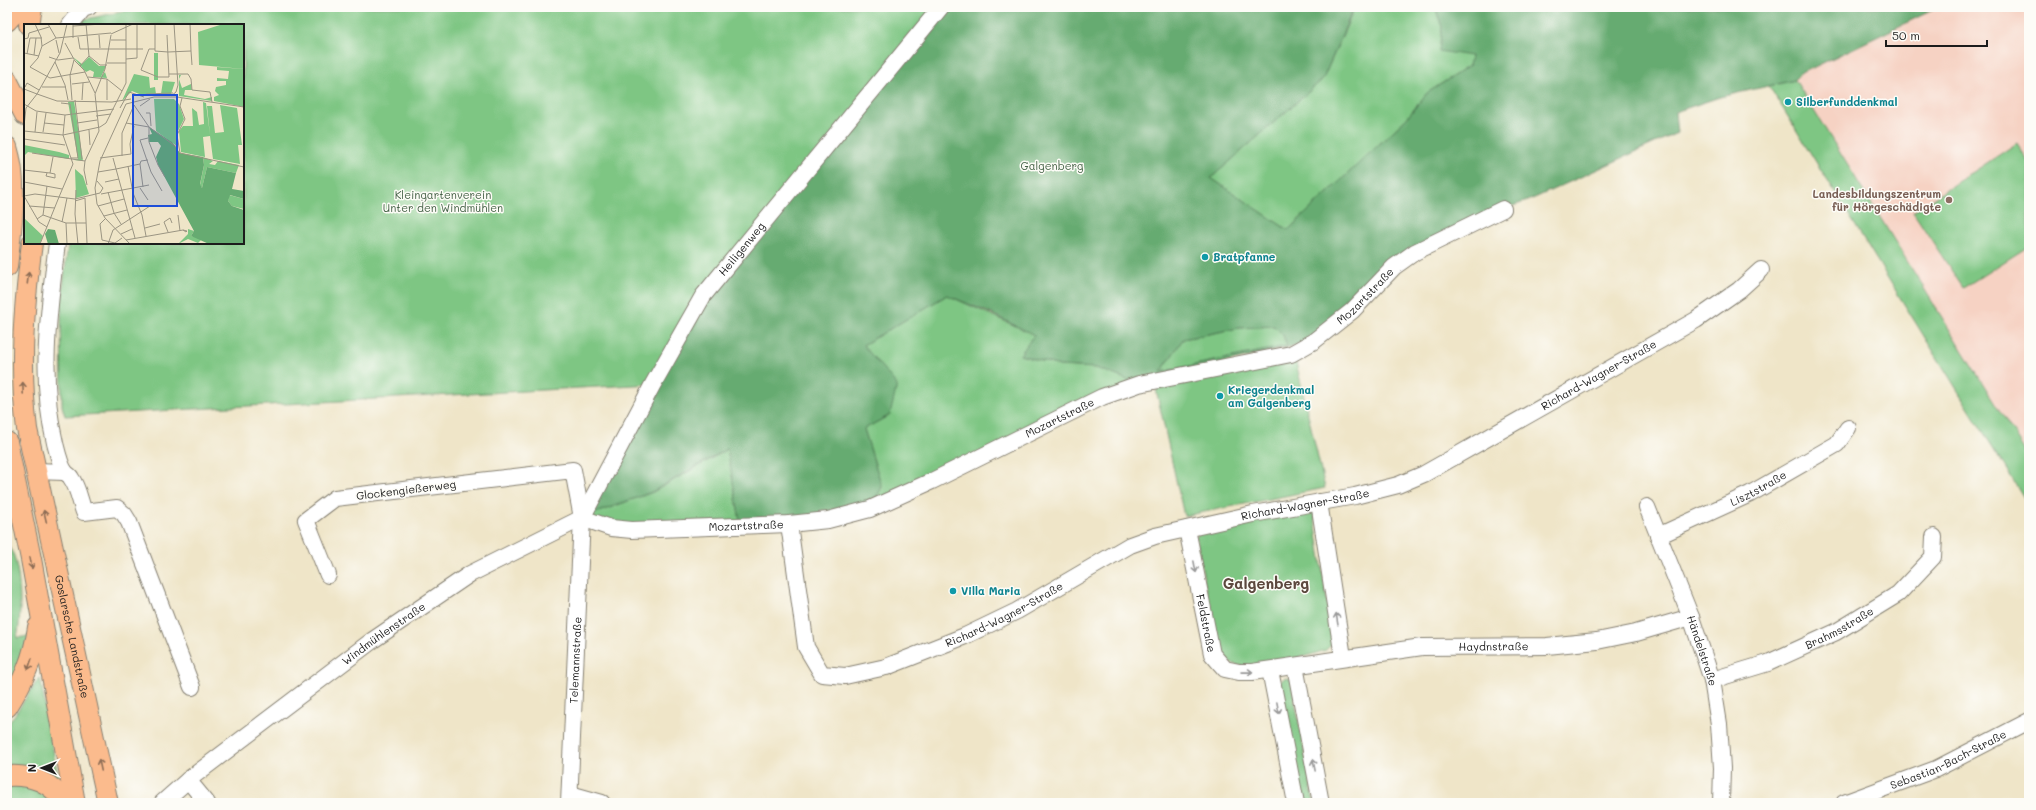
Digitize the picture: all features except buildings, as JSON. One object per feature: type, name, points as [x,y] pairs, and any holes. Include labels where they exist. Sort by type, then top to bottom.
[{"type":"main road","points":[[7,21],[20,7]]},
{"type":"main road","points":[[29,24],[32,7]]},
{"type":"main road","points":[[7,80],[24,113]]},
{"type":"main road","points":[[7,147],[13,190],[13,209],[7,267]]},
{"type":"main road","name":"Goslarsche Landstraße","points":[[32,244],[24,313],[22,373],[27,429],[108,803]]},
{"type":"main road","points":[[7,442],[31,559],[39,612],[75,803]]},
{"type":"main road","points":[[54,554],[51,575],[62,674],[88,803]]},
{"type":"main road","points":[[7,707],[18,690],[30,662],[37,637],[39,612]]},
{"type":"main road","points":[[7,776],[26,776],[37,779],[55,790],[64,803]]},
{"type":"street","points":[[71,24],[83,9],[89,7]]},
{"type":"street","name":"Heiligenweg","points":[[582,518],[653,384],[703,296],[941,7]]},
{"type":"street","name":"Mozartstraße","points":[[582,518],[610,528],[632,530],[789,524],[828,520],[870,509],[932,481],[1102,397],[1139,384],[1290,354],[1314,341],[1352,311],[1389,273],[1415,252],[1503,209]]},
{"type":"street","points":[[57,244],[50,307],[47,354],[47,390],[55,443],[65,472],[71,477],[84,512],[117,508],[124,514],[129,522],[192,687]]},
{"type":"street","name":"Richard-Wagner-Straße","points":[[789,524],[806,647],[822,674],[845,676],[886,667],[951,642],[1017,611],[1130,546],[1155,536],[1253,514],[1398,486],[1424,474],[1696,320],[1739,290],[1762,270]]},
{"type":"street","name":"Lisztstraße","points":[[1658,536],[1750,494],[1837,444],[1848,428]]},
{"type":"street","name":"Glockengießerweg","points":[[328,575],[306,520],[335,498],[573,470],[582,518]]},
{"type":"street","points":[[36,471],[65,472]]},
{"type":"street","points":[[1319,502],[1343,657]]},
{"type":"street","name":"Händelstraße","points":[[1647,508],[1691,617],[1712,680],[1719,724],[1722,768],[1721,803]]},
{"type":"street","name":"Windmühlenstraße","points":[[162,803],[188,780],[373,640],[470,574],[582,518]]},
{"type":"street","name":"Telemannstraße","points":[[570,798],[582,518]]},
{"type":"street","name":"Feldstraße","points":[[1187,529],[1212,654],[1225,668],[1239,672],[1270,670],[1295,666]]},
{"type":"street","name":"Brahmsstraße","points":[[1712,680],[1768,663],[1836,632],[1898,594],[1933,556],[1934,537]]},
{"type":"street","name":"Haydnstraße","points":[[1295,666],[1343,657],[1422,647],[1547,646],[1597,642],[1636,634],[1691,617]]},
{"type":"street","points":[[1295,666],[1321,803]]},
{"type":"street","points":[[1270,670],[1296,803]]},
{"type":"street","name":"Sebastian-Bach-Straße","points":[[1844,803],[1936,769],[2029,721]]},
{"type":"street","points":[[188,780],[207,803]]},
{"type":"street","points":[[570,798],[602,803]]},
{"type":"shaded area","name":"Landesbildungszentrum für Hörgeschädigte","points":[[1939,7],[2029,7],[2029,458],[1795,80],[1800,74]]},
{"type":"green space","name":"Kleingartenverein Unter den Windmühlen","points":[[137,7],[941,7],[653,384],[65,416],[62,406],[61,304],[68,244],[244,244],[244,24],[79,24],[81,20],[135,9]]},
{"type":"green space","name":"Galgenberg","points":[[941,7],[1354,7],[1323,79],[1211,178],[1288,230],[1407,118],[1427,93],[1469,66],[1471,56],[1439,51],[1442,27],[1435,7],[1939,7],[1800,74],[1795,80],[1720,97],[1675,112],[1677,133],[1528,201],[1503,209],[1415,252],[1314,341],[1139,384],[1096,368],[1060,366],[1020,355],[1034,335],[990,313],[947,295],[863,345],[897,385],[890,415],[864,429],[882,487],[870,509],[741,526],[727,449],[652,492],[582,518],[703,296]],"holes":[[[1274,326],[1283,335],[1287,346],[1161,372],[1183,339],[1239,328]]]},
{"type":"green space","points":[[1355,7],[1435,7],[1442,27],[1471,56],[1469,66],[1427,93],[1407,118],[1288,230],[1211,178],[1323,79]]},
{"type":"green space","points":[[1795,80],[2029,458],[2029,500],[2026,501],[1769,86]]},
{"type":"green space","points":[[2017,143],[2029,163],[2029,246],[1963,288],[1913,212]]},
{"type":"green space","points":[[947,295],[1035,335],[1020,355],[1060,366],[1096,368],[1139,384],[870,509],[882,487],[864,429],[890,415],[863,345]]},
{"type":"green space","points":[[1274,326],[1283,335],[1287,346],[1161,372],[1183,339],[1239,328]]},
{"type":"green space","points":[[1296,362],[1325,488],[1184,516],[1156,389]]},
{"type":"green space","points":[[728,449],[741,526],[632,530],[582,518],[653,492]]},
{"type":"green space","points":[[1306,508],[1314,512],[1333,643],[1326,650],[1307,656],[1244,667],[1230,663],[1217,649],[1196,537],[1201,529]]},
{"type":"green space","points":[[7,543],[16,562],[20,589],[20,617],[17,638],[29,636],[7,698]]},
{"type":"green space","points":[[40,677],[59,783],[7,771],[7,726]]},
{"type":"green space","points":[[1287,678],[1291,680],[1314,803],[1302,803],[1279,683],[1283,679]]},
{"type":"green space","points":[[23,780],[56,803],[7,803],[7,782]]},
{"type":"place","name":"Silberfunddenkmal","points":[[1788,102]]},
{"type":"place","name":"Landesbildungszentrum für Hörgeschädigte","points":[[1949,200]]},
{"type":"place","name":"Bratpfanne","points":[[1205,257]]},
{"type":"place","name":"Kriegerdenkmal am Galgenberg","points":[[1220,396]]},
{"type":"place","name":"Villa Maria","points":[[953,591]]},
{"type":"district","name":"Galgenberg","points":[[1266,584]]}]
